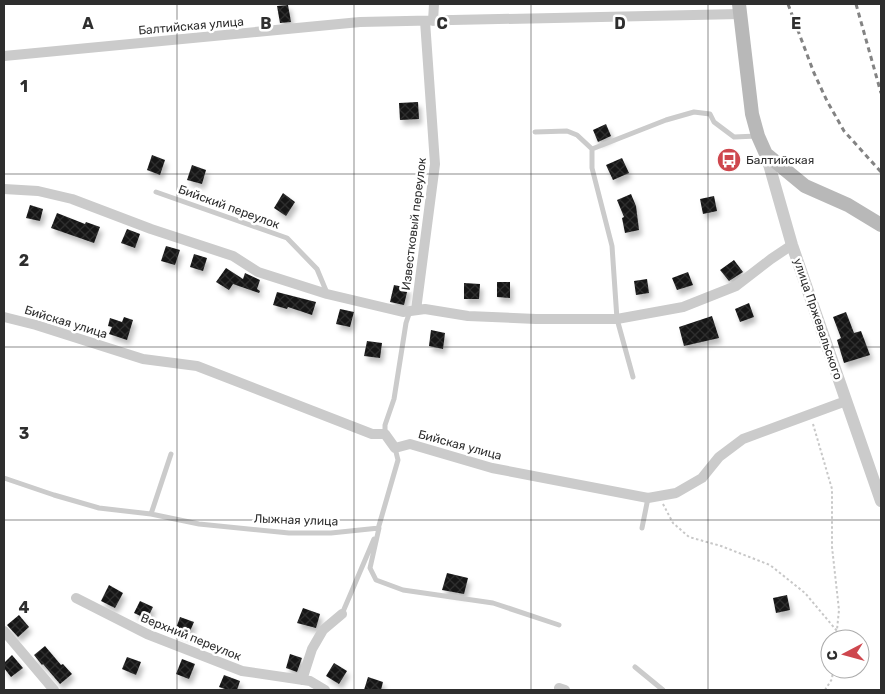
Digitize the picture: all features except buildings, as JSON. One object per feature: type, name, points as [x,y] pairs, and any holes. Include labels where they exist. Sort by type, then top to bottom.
[{"type":"main road","name":"улица Пржевальского","points":[[739,9],[752,114],[758,136],[766,154]]},
{"type":"main road","points":[[766,154],[805,186],[848,205],[881,225]]},
{"type":"street","name":"Известковый переулок","points":[[413,310],[435,164],[429,21],[434,4]]},
{"type":"street","name":"Балтийская улица","points":[[4,56],[360,22],[739,9]]},
{"type":"street","name":"улица Пржевальского","points":[[766,154],[792,246],[881,501]]},
{"type":"street","points":[[4,189],[38,190],[72,199],[151,229],[233,256],[258,272],[327,294],[403,312],[425,309],[468,316],[536,319],[617,319],[683,307],[736,286],[771,259],[792,246]]},
{"type":"street","name":"Бийская улица","points":[[4,317],[36,325],[143,359],[197,366],[372,434],[385,434]]},
{"type":"street","name":"Бийская улица","points":[[394,448],[410,444],[492,468],[648,498],[676,493],[702,478],[719,457],[743,439],[846,401]]},
{"type":"street","points":[[385,434],[394,448]]},
{"type":"street","name":"Верхний переулок","points":[[76,598],[147,634],[242,671],[310,681],[326,690]]},
{"type":"street","points":[[302,680],[312,649],[323,630],[342,614]]},
{"type":"street","points":[[4,631],[54,690]]},
{"type":"lane","points":[[592,149],[666,120],[694,112],[710,114],[714,122],[734,138],[758,136]]},
{"type":"lane","points":[[534,132],[567,131],[577,135],[592,149],[592,168],[612,246],[617,319],[633,377]]},
{"type":"lane","name":"Бийский переулок","points":[[156,192],[287,238],[317,269],[327,294]]},
{"type":"lane","name":"Известковый переулок","points":[[385,434],[385,425],[394,399],[406,323],[413,310]]},
{"type":"lane","points":[[394,448],[398,460],[370,568],[376,580],[404,590],[493,603],[559,625]]},
{"type":"lane","points":[[151,514],[171,454]]},
{"type":"lane","name":"Лыжная улица","points":[[4,478],[99,508],[151,514],[199,524],[331,534],[379,528]]},
{"type":"lane","points":[[642,528],[648,498]]},
{"type":"lane","points":[[342,614],[379,528]]},
{"type":"lane","points":[[635,667],[663,690]]},
{"type":"path","points":[[810,414],[832,489],[832,547],[839,610],[837,629]]},
{"type":"path","points":[[659,496],[673,523],[689,537],[721,546],[770,566],[805,592],[836,629]]},
{"type":"path","points":[[825,690],[832,679]]},
{"type":"railway","points":[[788,4],[814,73],[827,101],[844,131],[881,172]]},
{"type":"railway","points":[[856,4],[881,93]]},
{"type":"place","name":"Балтийская","points":[[729,160]]}]
